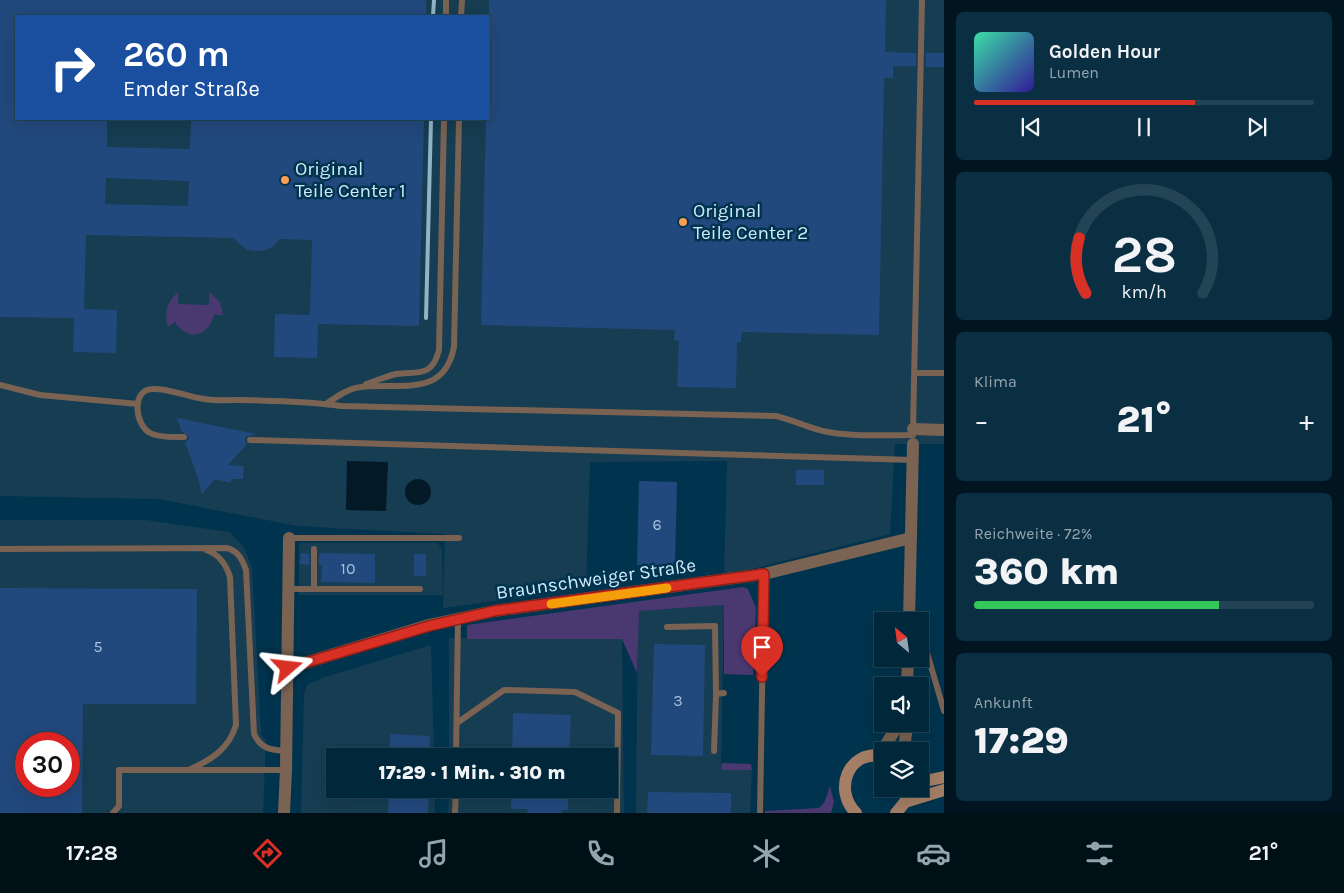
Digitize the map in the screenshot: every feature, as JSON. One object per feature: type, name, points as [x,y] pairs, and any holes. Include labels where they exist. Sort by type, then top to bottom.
[{"type":"street","points":[[909,612],[913,436],[944,430]]},
{"type":"street","points":[[284,813],[289,538]]},
{"type":"street","name":"Braunschweiger Straße","points":[[288,668],[458,618],[494,611],[764,574],[911,538]]},
{"type":"street","points":[[850,811],[844,791],[847,773],[855,763],[866,757],[874,756]]},
{"type":"street","points":[[929,780],[944,777]]},
{"type":"street","points":[[906,802],[944,790]]},
{"type":"street","points":[[896,813],[906,802],[907,797]]},
{"type":"lane","points":[[446,0],[446,15]]},
{"type":"lane","points":[[462,0],[462,15]]},
{"type":"lane","points":[[184,437],[152,435],[144,430],[138,421],[138,404],[141,395],[153,388],[204,399],[312,402],[341,406],[776,416],[827,432],[913,436],[922,0]]},
{"type":"lane","points":[[326,404],[338,395],[396,374],[424,372],[436,361],[439,350],[444,120]]},
{"type":"lane","points":[[360,387],[420,385],[430,382],[443,372],[451,361],[454,347],[459,120]]},
{"type":"lane","points":[[914,372],[944,373]]},
{"type":"lane","points":[[0,385],[40,394],[138,404]]},
{"type":"lane","points":[[250,440],[912,460]]},
{"type":"lane","points":[[289,538],[459,538]]},
{"type":"lane","points":[[0,549],[202,548],[232,550],[243,560],[246,570],[254,734],[263,746],[269,750],[286,751]]},
{"type":"lane","points":[[188,770],[210,760],[224,748],[234,734],[237,714],[230,577],[227,567],[221,558],[202,548]]},
{"type":"lane","points":[[314,549],[314,589]]},
{"type":"lane","points":[[760,813],[764,574]]},
{"type":"lane","points":[[288,589],[420,590]]},
{"type":"lane","points":[[456,748],[458,618]]},
{"type":"lane","points":[[667,627],[715,626],[716,694],[714,751]]},
{"type":"lane","points":[[929,660],[944,711]]},
{"type":"lane","points":[[457,723],[504,690],[575,692],[618,713],[617,813]]},
{"type":"lane","points":[[716,694],[724,693]]},
{"type":"lane","points":[[113,813],[119,806],[119,770],[286,770]]},
{"type":"lane","points":[[455,813],[456,798]]},
{"type":"shaded area","points":[[0,0],[944,0],[944,444],[895,444],[890,534],[724,576],[727,461],[590,462],[586,589],[443,608],[445,534],[297,526],[159,499],[0,496]]},
{"type":"shaded area","points":[[178,292],[178,304],[209,305],[209,292],[220,302],[223,315],[214,315],[207,328],[197,334],[186,332],[175,322],[168,327],[167,308]]},
{"type":"shaded area","points":[[347,461],[388,462],[386,511],[346,510]]},
{"type":"shaded area","points":[[418,479],[427,483],[431,492],[427,501],[418,505],[409,501],[405,492],[409,483]]},
{"type":"shaded area","points":[[0,520],[146,520],[229,532],[244,547],[252,568],[261,735],[266,740],[263,813],[0,813]]},
{"type":"shaded area","points":[[299,543],[437,543],[442,548],[443,595],[299,595]]},
{"type":"shaded area","points":[[743,587],[748,589],[756,608],[753,675],[724,674],[724,605],[639,611],[637,673],[622,639],[467,639],[467,625]]},
{"type":"shaded area","points":[[724,605],[721,770],[752,770],[750,813],[636,813],[638,611]]},
{"type":"shaded area","points":[[449,638],[622,639],[624,813],[448,813],[449,798],[618,798],[618,748],[449,748]]},
{"type":"shaded area","points":[[431,645],[434,748],[326,748],[326,798],[435,798],[435,813],[301,813],[304,694],[307,685],[322,678]]},
{"type":"shaded area","points":[[722,763],[751,764],[752,770],[721,770]]},
{"type":"shaded area","points":[[830,786],[834,802],[831,813],[765,813],[765,811],[819,808],[824,803]]},
{"type":"building","name":"Original Teile Center 1","points":[[0,0],[426,0],[426,15],[15,15],[15,120],[107,120],[107,147],[190,149],[191,120],[424,120],[419,326],[318,324],[317,358],[274,357],[275,314],[310,315],[312,240],[280,239],[274,246],[266,250],[257,251],[248,250],[234,238],[86,235],[84,309],[117,310],[116,353],[73,352],[74,318],[0,317]],"holes":[[[106,178],[189,181],[188,206],[105,204]]]},
{"type":"building","name":"Original Teile Center 2","points":[[489,0],[886,0],[885,52],[916,53],[916,66],[893,66],[893,78],[884,78],[879,335],[742,332],[741,342],[737,342],[736,388],[677,387],[679,341],[674,340],[675,330],[481,325],[486,120],[490,120]]},
{"type":"building","points":[[926,53],[944,53],[944,67],[926,67]]},
{"type":"building","points":[[177,418],[256,434],[246,437],[247,444],[228,465],[244,466],[243,479],[231,479],[231,483],[215,479],[202,494],[185,442],[189,439],[188,435],[182,432]]},
{"type":"building","points":[[796,470],[824,470],[824,485],[796,485]]},
{"type":"building","points":[[639,481],[677,482],[675,566],[637,565]]},
{"type":"building","points":[[301,553],[309,554],[309,565],[300,564]]},
{"type":"building","points":[[319,554],[375,554],[375,583],[321,582],[322,565],[319,565]]},
{"type":"building","points":[[414,554],[426,554],[426,576],[414,576]]},
{"type":"building","points":[[0,588],[197,589],[196,704],[83,704],[82,813],[0,813]]},
{"type":"building","points":[[654,644],[705,645],[703,756],[651,755]]},
{"type":"building","points":[[513,713],[571,715],[569,748],[512,748]]},
{"type":"building","points":[[390,734],[430,736],[429,748],[390,748]]},
{"type":"building","points":[[648,792],[731,793],[731,813],[647,813]]},
{"type":"building","points":[[389,798],[429,798],[428,813],[388,813]]},
{"type":"building","points":[[511,798],[568,798],[568,810],[562,810],[562,813],[527,813],[528,809],[511,809]]},
{"type":"railway","points":[[433,15],[434,0]]},
{"type":"railway","points":[[426,318],[431,120]]},
{"type":"slow traffic","points":[[551,604],[667,588]]},
{"type":"place","name":"Original Teile Center 1","points":[[285,180]]},
{"type":"place","name":"Original Teile Center 2","points":[[683,222]]},
{"type":"route","points":[[288,668],[458,618],[494,611],[764,574],[762,677]]}]
